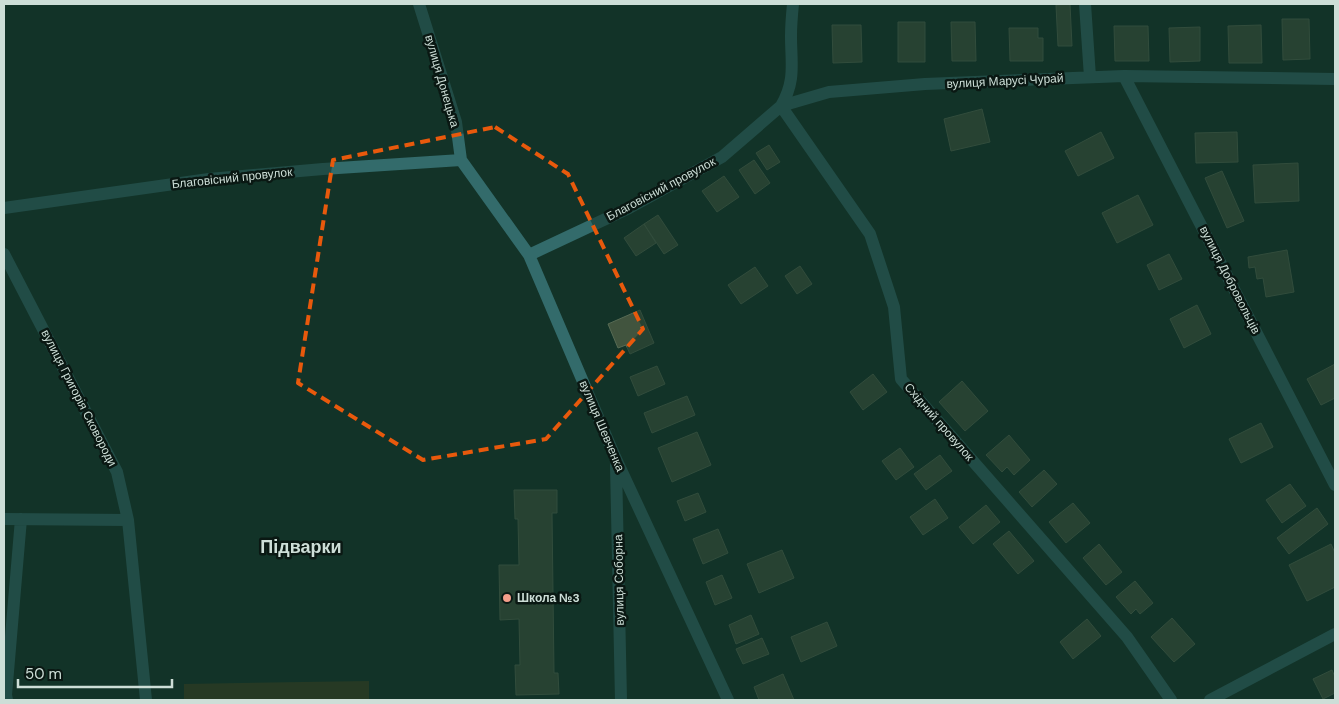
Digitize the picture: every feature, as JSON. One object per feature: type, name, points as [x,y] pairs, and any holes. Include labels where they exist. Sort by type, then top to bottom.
[{"type":"street","name":"вулиця Донецька","points":[[419,4],[456,122],[461,160]]},
{"type":"street","points":[[782,106],[788,94],[792,78],[791,36],[793,4]]},
{"type":"street","points":[[1084,4],[1090,77]]},
{"type":"street","name":"вулиця Марусі Чурай","points":[[782,106],[829,92],[925,84],[1124,76],[1335,79]]},
{"type":"street","name":"вулиця Добровольців","points":[[1124,76],[1335,485]]},
{"type":"street","name":"Благовісний провулок","points":[[529,255],[629,208],[722,157],[782,106]]},
{"type":"street","name":"Східний провулок","points":[[782,106],[870,234],[894,307],[901,379],[1127,637],[1171,700]]},
{"type":"street","name":"Благовісний провулок","points":[[4,208],[209,179],[461,160]]},
{"type":"street","name":"вулиця Шевченка","points":[[461,160],[529,255],[616,459],[728,700]]},
{"type":"street","name":"вулиця Григорія Сковороди","points":[[4,254],[117,472],[128,520],[146,700]]},
{"type":"street","name":"вулиця Соборна","points":[[616,459],[621,700]]},
{"type":"street","points":[[4,519],[128,520]]},
{"type":"street","points":[[6,696],[21,519]]},
{"type":"street","points":[[1210,700],[1335,634]]},
{"type":"highlighted area","points":[[495,127],[568,174],[643,329],[546,439],[423,460],[298,383],[333,160]]},
{"type":"green space","points":[[369,681],[369,700],[184,700],[184,684]]},
{"type":"building","points":[[1070,4],[1072,46],[1058,46],[1056,5]]},
{"type":"building","points":[[1282,19],[1309,19],[1310,59],[1283,60]]},
{"type":"building","points":[[898,22],[925,22],[925,62],[898,62]]},
{"type":"building","points":[[951,22],[975,22],[976,61],[952,61]]},
{"type":"building","points":[[832,25],[861,25],[862,62],[833,63]]},
{"type":"building","points":[[1261,25],[1262,63],[1229,63],[1228,26]]},
{"type":"building","points":[[1114,26],[1148,26],[1149,61],[1115,61]]},
{"type":"building","points":[[1200,27],[1200,61],[1170,62],[1169,28]]},
{"type":"building","points":[[1009,28],[1038,28],[1038,38],[1043,38],[1043,61],[1010,61]]},
{"type":"building","points":[[982,109],[990,142],[951,151],[944,119]]},
{"type":"building","points":[[1101,132],[1114,158],[1078,176],[1065,151]]},
{"type":"building","points":[[1237,132],[1238,162],[1196,163],[1195,133]]},
{"type":"building","points":[[769,145],[780,162],[767,170],[756,153]]},
{"type":"building","points":[[754,160],[770,183],[755,194],[739,170]]},
{"type":"building","points":[[1298,163],[1299,201],[1255,203],[1253,165]]},
{"type":"building","points":[[1222,171],[1244,221],[1227,228],[1205,178]]},
{"type":"building","points":[[724,176],[739,197],[717,212],[702,191]]},
{"type":"building","points":[[1138,195],[1153,225],[1117,243],[1102,213]]},
{"type":"building","points":[[658,215],[678,245],[664,254],[644,224]]},
{"type":"building","points":[[644,224],[656,243],[636,256],[624,238]]},
{"type":"building","points":[[1287,250],[1294,292],[1266,297],[1263,278],[1257,279],[1255,267],[1249,268],[1248,257]]},
{"type":"building","points":[[1169,254],[1182,279],[1159,290],[1147,265]]},
{"type":"building","points":[[800,266],[812,284],[797,294],[785,276]]},
{"type":"building","points":[[755,267],[768,286],[741,304],[728,285]]},
{"type":"building","points":[[1197,305],[1211,334],[1184,348],[1170,319]]},
{"type":"building","points":[[640,310],[654,343],[630,354],[626,345],[618,348],[608,324]]},
{"type":"building","points":[[1335,364],[1335,398],[1321,405],[1307,379]]},
{"type":"building","points":[[657,366],[665,384],[638,396],[630,377]]},
{"type":"building","points":[[873,374],[887,392],[863,410],[850,392]]},
{"type":"building","points":[[962,381],[988,411],[965,431],[939,402]]},
{"type":"building","points":[[687,396],[695,415],[652,433],[644,413]]},
{"type":"building","points":[[1261,423],[1273,447],[1241,463],[1229,439]]},
{"type":"building","points":[[697,432],[711,465],[672,482],[658,448]]},
{"type":"building","points":[[1009,435],[1030,460],[1014,475],[1007,467],[1002,472],[986,455]]},
{"type":"building","points":[[900,448],[914,467],[896,480],[882,461]]},
{"type":"building","points":[[940,455],[952,471],[926,490],[914,474]]},
{"type":"building","points":[[1044,470],[1057,484],[1032,507],[1019,492]]},
{"type":"building","points":[[1290,484],[1306,506],[1282,523],[1266,500]]},
{"type":"building","points":[[514,490],[557,490],[557,513],[552,513],[554,673],[558,673],[559,694],[516,695],[515,665],[520,665],[519,619],[500,620],[499,565],[519,565],[518,519],[515,519]]},
{"type":"building","points":[[698,493],[706,512],[685,521],[677,501]]},
{"type":"building","points":[[935,499],[948,518],[923,535],[910,517]]},
{"type":"building","points":[[1073,503],[1090,523],[1066,543],[1049,522]]},
{"type":"building","points":[[986,505],[1000,522],[973,544],[959,527]]},
{"type":"building","points":[[1317,508],[1328,524],[1289,554],[1277,538]]},
{"type":"building","points":[[718,529],[728,553],[703,564],[693,539]]},
{"type":"building","points":[[1009,531],[1034,561],[1018,574],[993,544]]},
{"type":"building","points":[[1099,544],[1122,572],[1106,585],[1083,558]]},
{"type":"building","points":[[1331,544],[1335,553],[1335,587],[1307,601],[1289,565]]},
{"type":"building","points":[[782,550],[794,578],[759,593],[747,564]]},
{"type":"building","points":[[722,575],[732,598],[715,605],[706,582]]},
{"type":"building","points":[[1135,581],[1153,603],[1140,614],[1136,609],[1131,614],[1116,597]]},
{"type":"building","points":[[751,615],[759,634],[736,644],[729,625]]},
{"type":"building","points":[[1172,618],[1195,644],[1174,662],[1151,637]]},
{"type":"building","points":[[1087,619],[1101,636],[1073,659],[1060,642]]},
{"type":"building","points":[[827,622],[837,646],[801,662],[791,637]]},
{"type":"building","points":[[762,638],[769,654],[743,664],[736,649]]},
{"type":"building","points":[[1332,670],[1335,677],[1335,693],[1323,699],[1313,679]]},
{"type":"building","points":[[783,674],[794,700],[759,700],[754,687]]},
{"type":"place","name":"Школа №3","points":[[507,598]]},
{"type":"district","name":"Підварки","points":[[301,547]]}]
